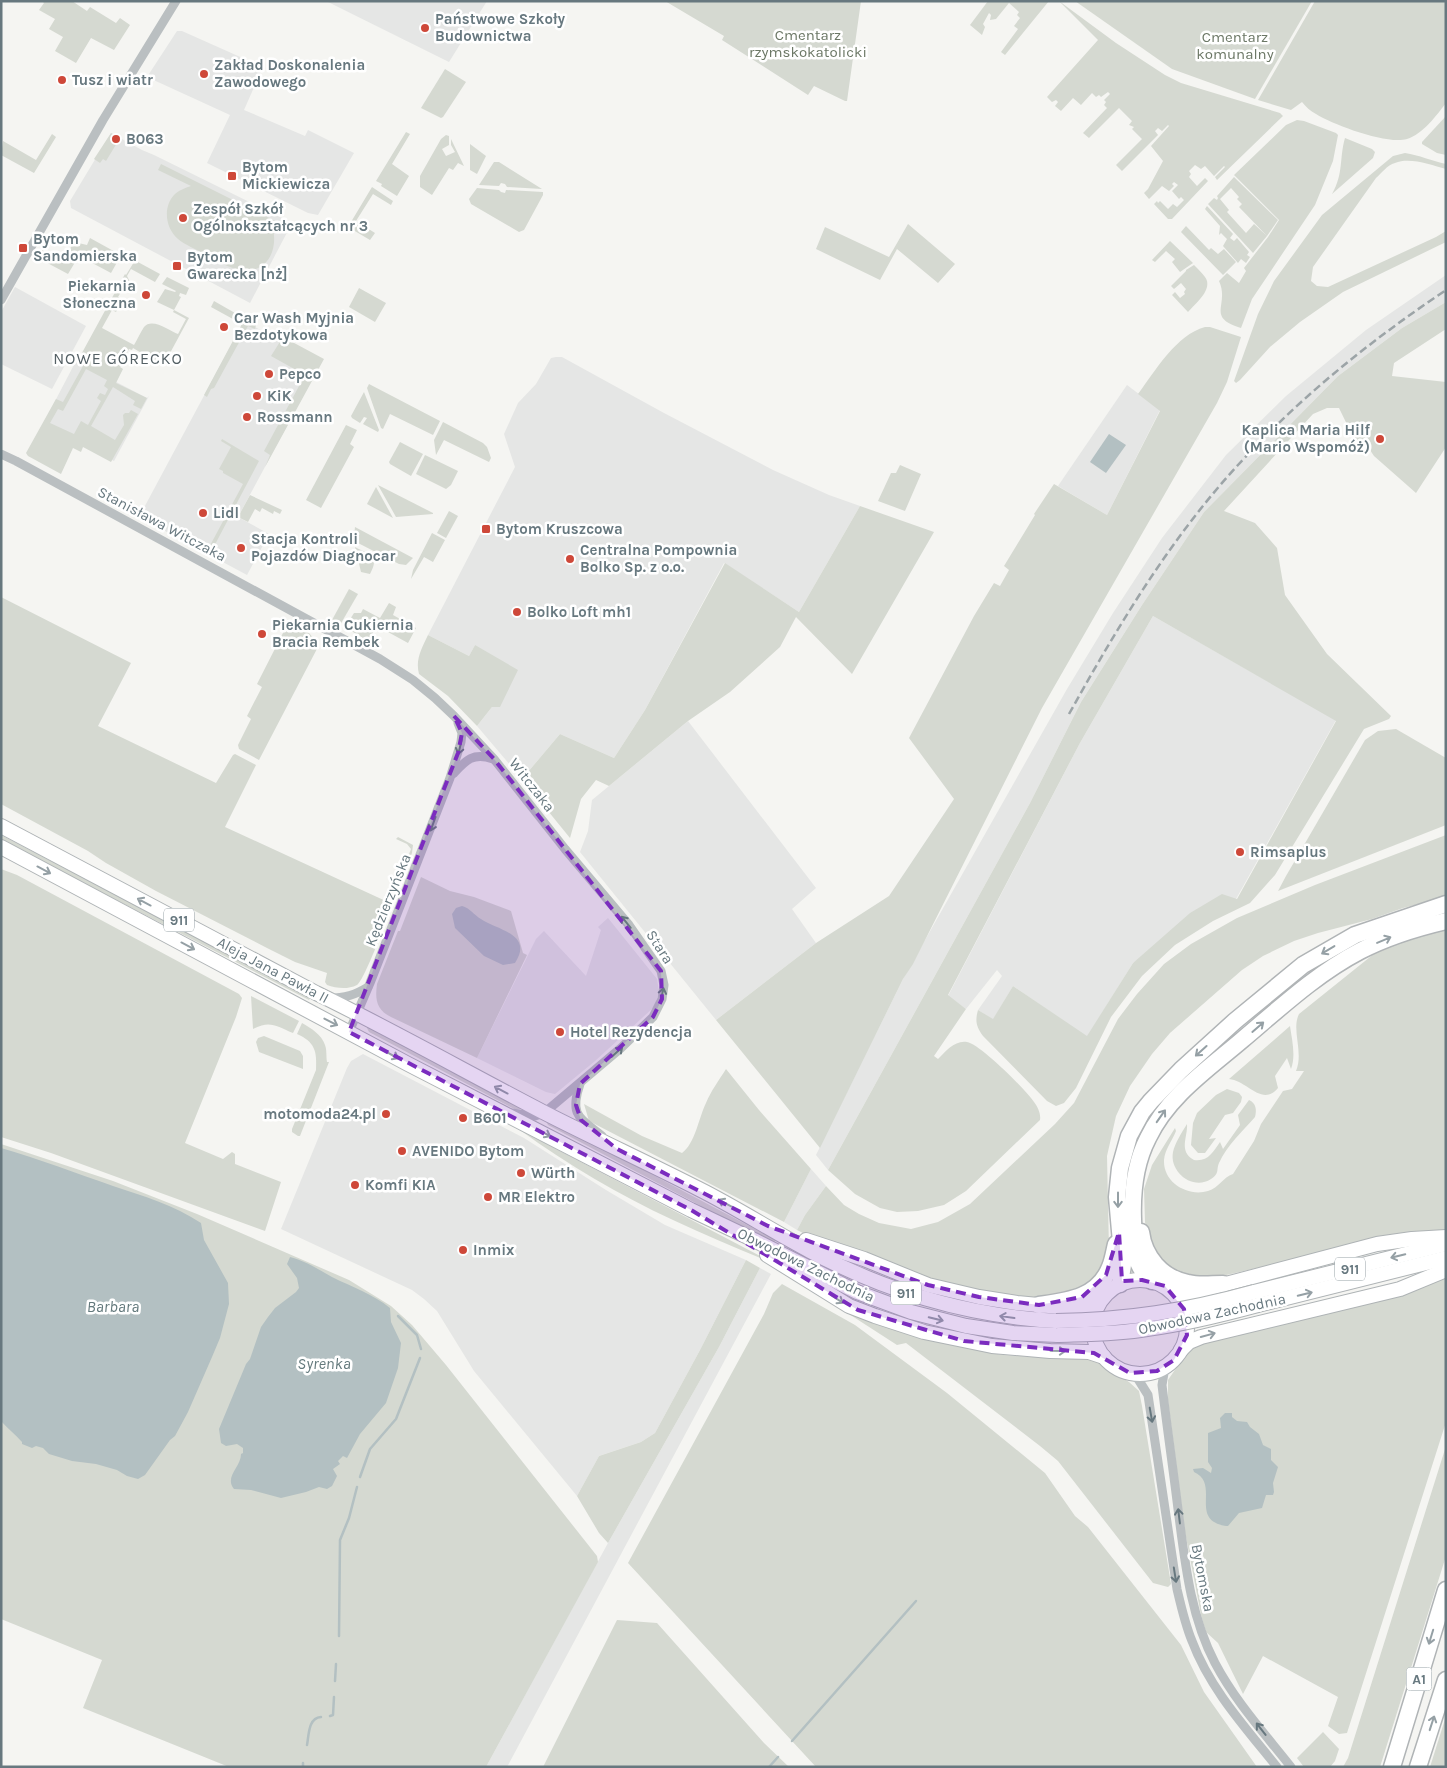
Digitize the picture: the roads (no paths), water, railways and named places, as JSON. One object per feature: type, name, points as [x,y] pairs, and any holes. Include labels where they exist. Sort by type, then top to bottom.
[{"type":"highway","points":[[1152,1281],[1140,1268],[1135,1249],[1133,1190],[1139,1160],[1149,1136],[1175,1099],[1306,986],[1332,967],[1361,950],[1438,920],[1446,906]]},
{"type":"highway","points":[[1120,1284],[1122,1265],[1118,1186],[1123,1155],[1129,1136],[1142,1112],[1165,1085],[1235,1021],[1303,965],[1355,935],[1438,920]]},
{"type":"highway","points":[[1139,1160],[1141,1235],[1148,1255],[1159,1269],[1178,1280],[1190,1284],[1223,1284]]},
{"type":"highway","points":[[1039,1305],[1076,1299],[1088,1294],[1099,1285],[1111,1265],[1119,1232]]},
{"type":"highway","name":"A1","points":[[1392,1767],[1446,1590]]},
{"type":"highway","name":"A1","points":[[1418,1767],[1446,1680]]},
{"type":"main road","name":"Aleja Jana Pawła II","points":[[1,826],[544,1112]]},
{"type":"main road","name":"Aleja Jana Pawła II","points":[[1,847],[408,1064],[485,1102]]},
{"type":"main road","name":"Obwodowa Zachodnia","points":[[485,1102],[690,1210],[857,1292],[904,1310],[982,1329],[1014,1333],[1057,1328]]},
{"type":"main road","name":"Obwodowa Zachodnia","points":[[544,1112],[730,1205],[809,1251],[859,1275],[899,1291],[951,1306],[1057,1328],[1111,1333],[1148,1330],[1195,1321],[1256,1299],[1446,1244]]},
{"type":"main road","points":[[690,1210],[797,1273],[839,1301],[858,1310],[924,1332],[964,1341],[1019,1349],[1089,1352],[1104,1357],[1116,1367],[1130,1373],[1148,1373],[1165,1367],[1174,1360],[1180,1351],[1184,1343],[1187,1326],[1184,1309],[1175,1294],[1164,1286],[1152,1281],[1142,1280],[1131,1280],[1112,1288],[1100,1301],[1094,1320],[1095,1340],[1104,1357]]},
{"type":"main road","points":[[768,1226],[835,1251],[864,1259],[928,1285],[979,1297],[1076,1308],[1100,1301]]},
{"type":"main road","points":[[1175,1294],[1188,1294],[1332,1258],[1377,1244],[1446,1237]]},
{"type":"main road","name":"Obwodowa Zachodnia","points":[[1256,1299],[1446,1258]]},
{"type":"main road","points":[[1180,1351],[1189,1342],[1201,1337],[1400,1289],[1446,1270]]},
{"type":"street","points":[[1,300],[132,72],[176,1]]},
{"type":"street","name":"Stanisława Witczaka","points":[[1,454],[380,659],[417,684],[454,716],[478,742]]},
{"type":"street","name":"Kędzierzyńska","points":[[349,1032],[369,987],[450,778],[462,733],[454,716]]},
{"type":"street","name":"Witczaka","points":[[478,742],[494,759],[563,846]]},
{"type":"street","name":"Kędzierzyńska","points":[[450,778],[469,759],[484,756],[494,759]]},
{"type":"street","name":"Stara","points":[[544,1112],[580,1084],[653,1017],[662,999],[664,984],[661,971],[629,925],[563,846]]},
{"type":"street","points":[[328,998],[346,998],[356,995],[369,987]]},
{"type":"street","points":[[580,1084],[576,1105],[577,1113],[581,1120],[617,1149]]},
{"type":"street","points":[[485,1102],[510,1113],[535,1116],[544,1112]]},
{"type":"street","name":"Bytomska","points":[[1165,1367],[1162,1385],[1185,1559],[1195,1614],[1205,1641],[1225,1680],[1292,1767]]},
{"type":"street","name":"Bytomska","points":[[1130,1373],[1138,1379],[1148,1395],[1177,1589],[1192,1641],[1216,1688],[1277,1767]]},
{"type":"water","points":[[1109,434],[1126,445],[1106,473],[1090,462]]},
{"type":"water","points":[[462,906],[517,939],[520,945],[520,953],[515,963],[503,965],[484,956],[455,928],[452,914],[456,908]]},
{"type":"water","name":"Barbara","points":[[1,1148],[147,1197],[191,1217],[201,1223],[204,1240],[228,1283],[229,1304],[220,1338],[188,1412],[175,1436],[170,1440],[145,1475],[138,1479],[127,1476],[117,1470],[96,1464],[72,1461],[49,1454],[43,1448],[36,1446],[32,1448],[22,1444],[1,1421]]},
{"type":"water","name":"Syrenka","points":[[290,1257],[306,1263],[369,1295],[390,1308],[391,1322],[401,1343],[398,1368],[386,1403],[360,1434],[347,1458],[343,1456],[338,1461],[340,1464],[333,1469],[337,1476],[332,1486],[327,1489],[319,1487],[281,1498],[251,1490],[234,1489],[231,1485],[231,1480],[243,1453],[243,1448],[237,1444],[226,1446],[221,1443],[219,1429],[246,1364],[250,1359],[261,1327],[275,1308],[299,1288],[297,1278],[287,1264]]},
{"type":"water","points":[[1225,1413],[1232,1413],[1232,1417],[1237,1421],[1247,1422],[1259,1434],[1263,1445],[1271,1449],[1271,1460],[1278,1467],[1273,1483],[1273,1495],[1266,1495],[1262,1508],[1239,1513],[1228,1526],[1215,1522],[1209,1517],[1206,1509],[1205,1485],[1202,1478],[1193,1469],[1203,1468],[1211,1473],[1212,1468],[1208,1462],[1208,1433],[1221,1428],[1220,1418]]},
{"type":"waterway","points":[[398,1316],[417,1335],[421,1349]]},
{"type":"waterway","points":[[360,1477],[370,1449],[396,1419],[420,1358]]},
{"type":"waterway","points":[[339,1636],[340,1540],[349,1518],[357,1487]]},
{"type":"waterway","points":[[792,1741],[916,1601]]},
{"type":"waterway","points":[[335,1681],[336,1664]]},
{"type":"waterway","points":[[330,1716],[333,1715],[334,1697]]},
{"type":"waterway","points":[[307,1745],[311,1724],[314,1720],[321,1717]]},
{"type":"waterway","points":[[769,1767],[778,1757]]},
{"type":"railway","points":[[1069,714],[1146,584],[1213,493],[1262,440],[1311,393],[1390,329],[1446,290]]},
{"type":"place","name":"Państwowe Szkoły Budownictwa","points":[[425,28]]},
{"type":"place","name":"Zakład Doskonalenia Zawodowego","points":[[204,74]]},
{"type":"place","name":"Tusz i wiatr","points":[[62,80]]},
{"type":"place","name":"B063","points":[[116,139]]},
{"type":"place","name":"Bytom Mickiewicza","points":[[232,176]]},
{"type":"place","name":"Zespół Szkół Ogólnokształcących nr 3","points":[[183,218]]},
{"type":"place","name":"Bytom Sandomierska","points":[[23,248]]},
{"type":"place","name":"Bytom Gwarecka [nż]","points":[[177,266]]},
{"type":"place","name":"Piekarnia Słoneczna","points":[[146,295]]},
{"type":"place","name":"Car Wash Myjnia Bezdotykowa","points":[[224,327]]},
{"type":"place","name":"Pepco","points":[[269,374]]},
{"type":"place","name":"KiK","points":[[257,396]]},
{"type":"place","name":"Rossmann","points":[[247,417]]},
{"type":"place","name":"Kaplica Maria Hilf (Mario Wspomóż)","points":[[1380,439]]},
{"type":"place","name":"Lidl","points":[[203,513]]},
{"type":"place","name":"Bytom Kruszcowa","points":[[486,529]]},
{"type":"place","name":"Stacja Kontroli Pojazdów Diagnocar","points":[[241,548]]},
{"type":"place","name":"Centralna Pompownia Bolko Sp. z o.o.","points":[[570,559]]},
{"type":"place","name":"Bolko Loft mh1","points":[[517,612]]},
{"type":"place","name":"Piekarnia Cukiernia Bracia Rembek","points":[[262,634]]},
{"type":"place","name":"Rimsaplus","points":[[1240,852]]},
{"type":"place","name":"Hotel Rezydencja","points":[[560,1032]]},
{"type":"place","name":"motomoda24.pl","points":[[386,1114]]},
{"type":"place","name":"B601","points":[[463,1118]]},
{"type":"place","name":"AVENIDO Bytom","points":[[402,1151]]},
{"type":"place","name":"Würth","points":[[521,1173]]},
{"type":"place","name":"Komfi KIA","points":[[355,1185]]},
{"type":"place","name":"MR Elektro","points":[[488,1197]]},
{"type":"place","name":"Inmix","points":[[463,1250]]},
{"type":"district","name":"NOWE GÓRECKO","points":[[118,358]]},
{"type":"park label","name":"Cmentarz rzymskokatolicki","points":[[808,44]]},
{"type":"park label","name":"Cmentarz komunalny","points":[[1235,46]]}]
